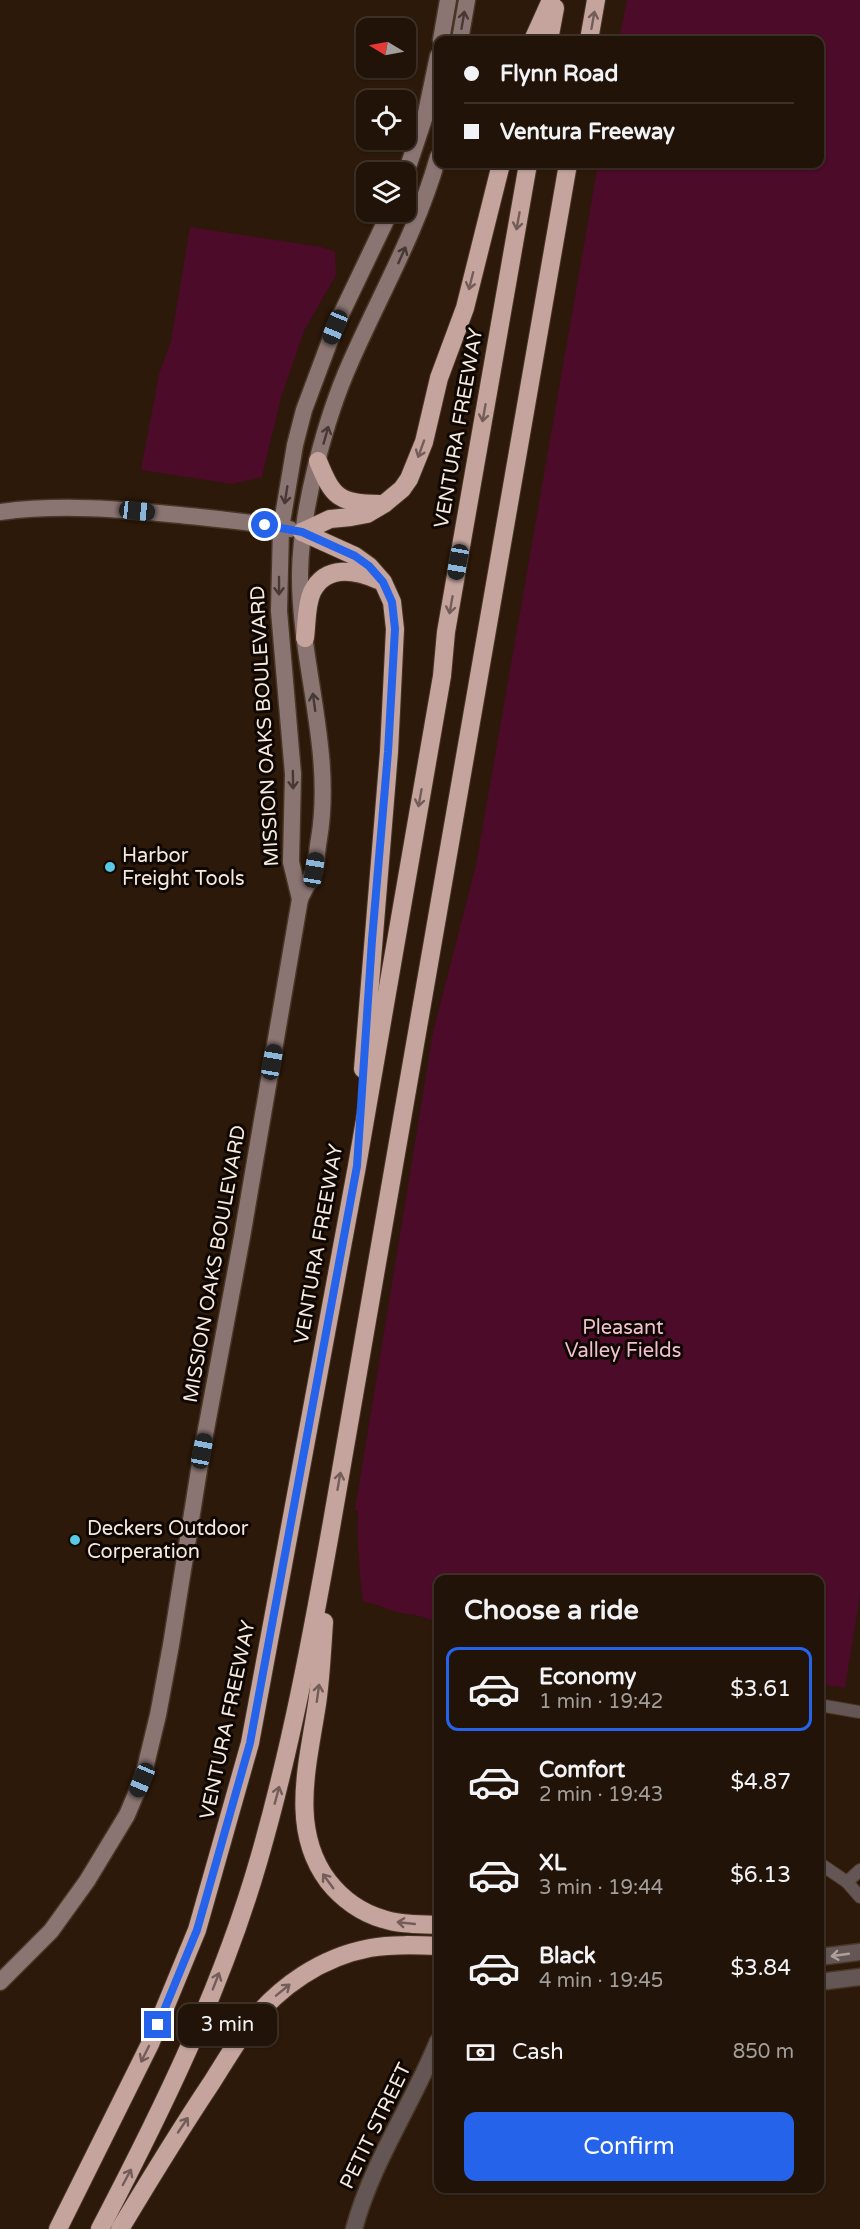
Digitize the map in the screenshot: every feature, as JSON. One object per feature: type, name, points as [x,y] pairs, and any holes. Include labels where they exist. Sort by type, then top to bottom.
[{"type":"highway","points":[[535,36],[551,0]]},
{"type":"highway","points":[[550,36],[556,0]]},
{"type":"highway","points":[[590,36],[596,0]]},
{"type":"highway","points":[[302,532],[330,519],[367,514],[402,489],[409,479],[424,442],[439,378],[465,308],[500,168]]},
{"type":"highway","name":"VENTURA FREEWAY","points":[[58,2229],[150,2044],[197,1930],[250,1743],[357,1166],[527,168]]},
{"type":"highway","points":[[100,2229],[154,2124],[203,2016],[259,1860],[284,1768],[303,1684],[332,1522],[567,168]]},
{"type":"highway","points":[[318,461],[327,483],[333,492],[343,499],[355,504],[384,504]]},
{"type":"highway","points":[[302,532],[355,556],[369,566],[383,582],[392,602],[395,629],[357,1166]]},
{"type":"highway","points":[[305,638],[308,606],[313,590],[328,573],[344,571],[362,573],[383,582]]},
{"type":"highway","points":[[332,1522],[320,1685],[303,1802],[306,1836],[319,1868],[336,1892],[350,1903],[366,1913],[385,1920],[434,1925]]},
{"type":"highway","points":[[120,2229],[178,2132],[249,2025],[270,2001],[311,1969],[345,1954],[394,1945],[434,1946]]},
{"type":"main road","points":[[442,36],[448,0]]},
{"type":"main road","points":[[461,36],[467,0]]},
{"type":"main road","points":[[410,162],[426,112],[434,75]]},
{"type":"main road","name":"MISSION OAKS BOULEVARD","points":[[0,1982],[51,1931],[81,1890],[127,1815],[143,1777],[171,1646],[202,1451],[242,1237],[300,899],[314,870],[323,812],[320,743],[305,638],[300,574],[302,532],[318,461],[335,404],[350,363],[414,228],[434,168]]},
{"type":"main road","name":"MISSION OAKS BOULEVARD","points":[[300,899],[291,862],[293,774],[279,611],[281,528],[295,445],[304,410],[335,327],[385,222]]},
{"type":"main road","points":[[0,512],[26,508],[123,509],[302,532]]},
{"type":"street","points":[[824,1706],[860,1712]]},
{"type":"street","points":[[824,1868],[847,1882],[860,1897]]},
{"type":"street","points":[[847,1882],[860,1870]]},
{"type":"street","points":[[824,1956],[860,1952]]},
{"type":"street","points":[[824,1981],[860,1977]]},
{"type":"street","name":"PETIT STREET","points":[[354,2229],[373,2171],[424,2075],[434,2051]]},
{"type":"green space","name":"Pleasant Valley Fields","points":[[627,0],[860,0],[860,1596],[845,1688],[824,1685],[824,1575],[434,1575],[434,1619],[392,1611],[363,1602],[358,1511],[355,1510],[433,1032],[476,865],[597,168],[824,168],[824,36],[620,36]]},
{"type":"green space","points":[[190,227],[322,247],[335,252],[336,275],[304,331],[281,398],[262,477],[232,484],[141,470],[159,374],[171,341]]},
{"type":"place","name":"Harbor Freight Tools","points":[[110,867]]},
{"type":"place","name":"Deckers Outdoor Corperation","points":[[75,1540]]},
{"type":"route","points":[[158,2025],[197,1930],[250,1743],[357,1166],[372,940],[388,752],[395,629],[392,602],[383,582],[369,566],[355,556],[302,532],[265,525]]}]
